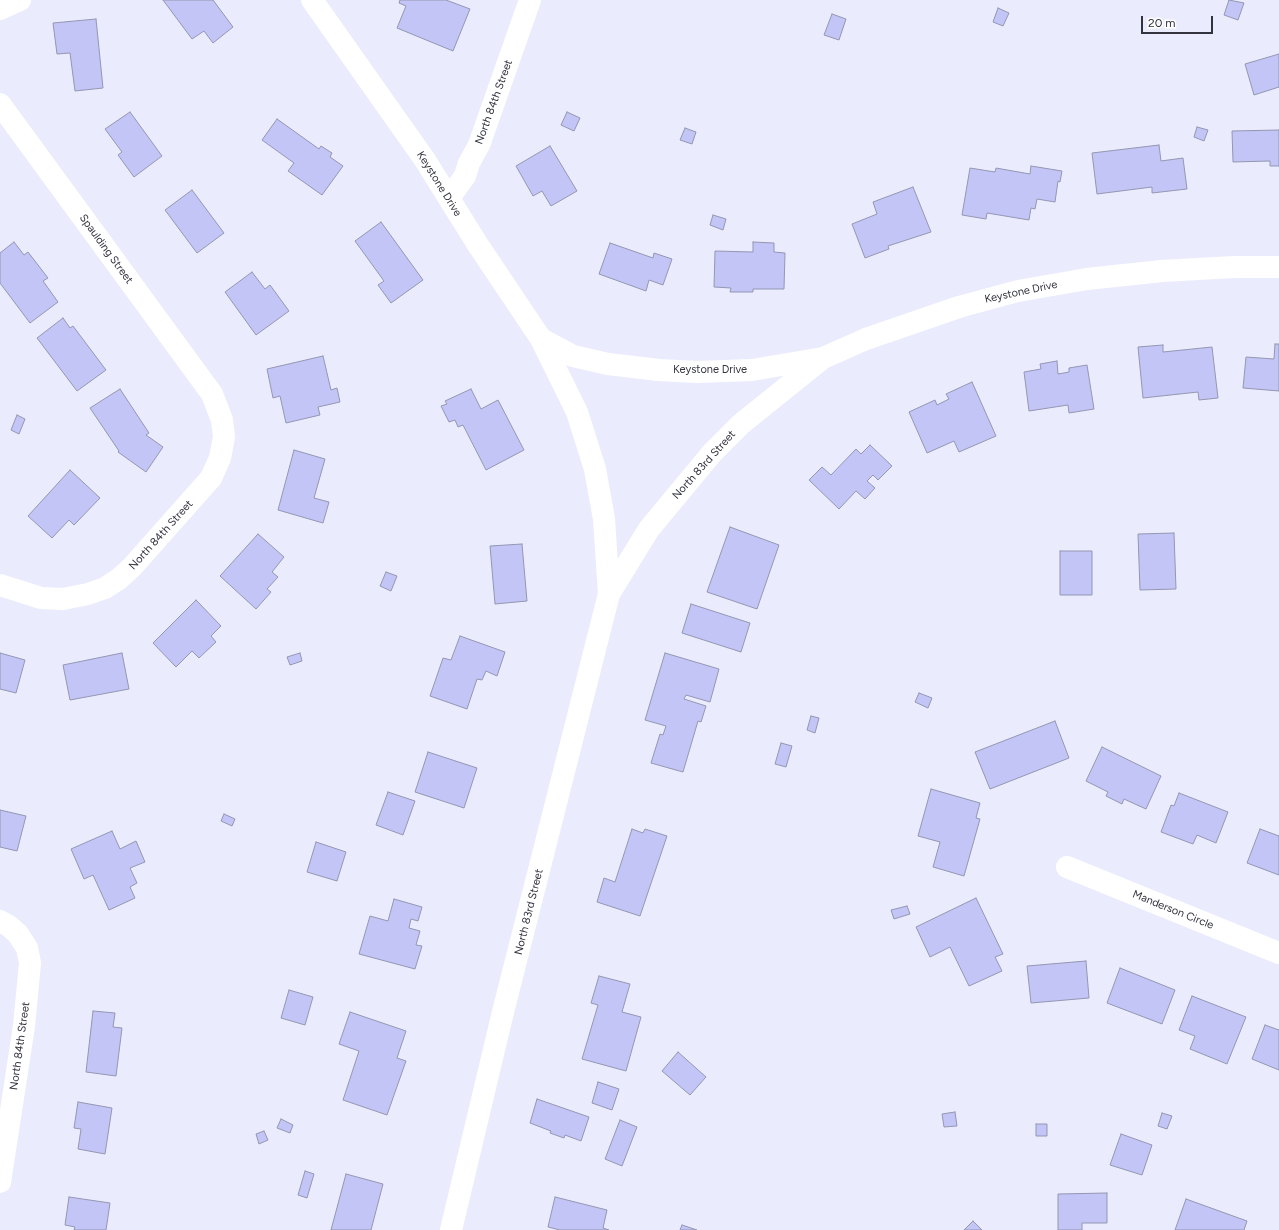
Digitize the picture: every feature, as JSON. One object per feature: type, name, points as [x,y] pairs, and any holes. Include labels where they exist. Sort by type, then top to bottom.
[{"type":"street","points":[[0,9],[20,0]]},
{"type":"street","name":"Keystone Drive","points":[[312,0],[426,160],[478,245],[541,339],[573,356],[608,364],[659,370],[697,372],[752,370],[823,358],[866,339],[908,324],[959,307],[1018,291],[1087,279],[1162,271],[1234,267],[1279,267]]},
{"type":"street","name":"North 84th Street","points":[[449,198],[465,176],[469,163],[479,145],[530,0]]},
{"type":"street","name":"Spaulding Street","points":[[0,104],[212,394]]},
{"type":"street","name":"North 83rd Street","points":[[541,339],[577,412],[595,469],[604,520],[609,594]]},
{"type":"street","name":"North 83rd Street","points":[[451,1230],[503,1012],[609,594],[649,529],[712,453],[741,424],[823,358]]},
{"type":"street","name":"North 84th Street","points":[[0,585],[41,598],[63,599],[88,594],[105,588],[132,568],[211,478],[217,465],[220,458],[224,437],[222,420],[212,394]]},
{"type":"street","name":"Manderson Circle","points":[[1067,866],[1279,953]]},
{"type":"street","name":"North 84th Street","points":[[0,921],[18,934],[27,948],[30,963],[24,1026],[0,1182]]},
{"type":"building","points":[[163,0],[213,0],[233,27],[213,43],[204,31],[192,39]]},
{"type":"building","points":[[400,0],[446,0],[470,9],[453,51],[397,28],[406,6],[399,3]]},
{"type":"building","points":[[1229,0],[1244,3],[1238,20],[1224,15]]},
{"type":"building","points":[[998,8],[1009,13],[1003,26],[993,22]]},
{"type":"building","points":[[832,14],[846,19],[839,40],[824,35]]},
{"type":"building","points":[[96,19],[103,88],[75,91],[70,53],[57,54],[53,23]]},
{"type":"building","points":[[1279,54],[1279,87],[1254,95],[1245,64]]},
{"type":"building","points":[[130,112],[162,156],[134,177],[118,155],[122,152],[105,129]]},
{"type":"building","points":[[567,112],[580,118],[574,131],[561,125]]},
{"type":"building","points":[[277,119],[319,149],[321,146],[332,153],[330,157],[343,166],[322,195],[288,171],[294,163],[262,140]]},
{"type":"building","points":[[1197,127],[1208,130],[1204,141],[1194,137]]},
{"type":"building","points":[[685,128],[696,132],[692,144],[680,140]]},
{"type":"building","points":[[1279,130],[1279,166],[1270,166],[1270,161],[1233,162],[1232,131]]},
{"type":"building","points":[[1159,145],[1161,161],[1183,158],[1187,189],[1152,193],[1152,187],[1097,194],[1092,153]]},
{"type":"building","points":[[550,146],[577,191],[551,206],[542,191],[533,196],[516,166]]},
{"type":"building","points":[[1031,166],[1062,171],[1060,182],[1058,181],[1055,202],[1037,199],[1035,209],[1031,208],[1029,220],[987,213],[986,219],[962,215],[970,168],[995,172],[996,168],[1030,174]]},
{"type":"building","points":[[913,187],[931,232],[888,246],[889,249],[865,258],[852,224],[877,214],[873,202]]},
{"type":"building","points":[[192,190],[224,233],[197,253],[165,210]]},
{"type":"building","points":[[713,215],[726,219],[723,230],[710,225]]},
{"type":"building","points":[[381,222],[423,280],[391,303],[378,285],[384,281],[355,241]]},
{"type":"building","points":[[14,242],[24,255],[28,252],[48,278],[43,281],[58,302],[30,323],[0,283],[0,253]]},
{"type":"building","points":[[753,242],[774,243],[774,252],[785,253],[784,289],[753,289],[753,292],[730,292],[731,288],[714,287],[715,251],[753,252]]},
{"type":"building","points":[[610,243],[653,258],[654,253],[672,259],[663,285],[649,280],[646,291],[599,274]]},
{"type":"building","points":[[252,272],[265,289],[270,285],[289,311],[256,335],[225,292]]},
{"type":"building","points":[[63,318],[70,328],[73,326],[106,370],[77,391],[37,338]]},
{"type":"building","points":[[1275,344],[1279,344],[1279,391],[1243,388],[1246,357],[1274,359]]},
{"type":"building","points":[[1163,345],[1163,352],[1212,347],[1218,398],[1199,400],[1198,392],[1143,398],[1138,347]]},
{"type":"building","points":[[323,356],[331,390],[337,388],[340,402],[318,407],[320,415],[286,423],[280,396],[273,398],[267,369]]},
{"type":"building","points":[[1057,361],[1058,374],[1069,372],[1069,368],[1087,365],[1094,409],[1069,413],[1068,405],[1029,411],[1024,372],[1041,369],[1040,364]]},
{"type":"building","points":[[972,382],[996,436],[959,452],[954,441],[927,453],[909,412],[935,400],[937,405],[949,399],[946,394]]},
{"type":"building","points":[[120,389],[149,433],[146,435],[163,447],[146,472],[118,452],[119,451],[90,408]]},
{"type":"building","points":[[471,389],[481,409],[498,400],[524,450],[486,470],[463,425],[458,427],[455,420],[449,422],[441,406],[447,404],[445,401]]},
{"type":"building","points":[[17,415],[25,419],[19,434],[11,430]]},
{"type":"building","points":[[870,445],[892,466],[878,480],[873,475],[867,481],[875,488],[865,499],[856,491],[839,509],[809,480],[822,467],[831,475],[856,449],[861,454]]},
{"type":"building","points":[[294,450],[325,459],[314,498],[329,502],[323,523],[278,510]]},
{"type":"building","points":[[70,470],[100,498],[74,525],[69,520],[52,538],[28,516]]},
{"type":"building","points":[[730,527],[779,545],[757,609],[707,592]]},
{"type":"building","points":[[1174,533],[1176,589],[1140,590],[1138,534]]},
{"type":"building","points":[[258,534],[284,557],[272,572],[278,577],[267,589],[271,592],[256,609],[220,576]]},
{"type":"building","points":[[522,544],[527,601],[495,604],[490,546]]},
{"type":"building","points":[[1060,551],[1092,551],[1092,595],[1060,595]]},
{"type":"building","points":[[386,572],[397,576],[391,591],[380,586]]},
{"type":"building","points":[[196,600],[221,626],[211,636],[216,642],[199,658],[192,651],[176,667],[153,643]]},
{"type":"building","points":[[691,604],[750,623],[741,652],[682,633]]},
{"type":"building","points":[[460,636],[505,652],[497,676],[486,671],[482,680],[477,679],[467,709],[430,696],[443,658],[451,660]]},
{"type":"building","points":[[0,653],[25,660],[16,693],[0,689]]},
{"type":"building","points":[[122,653],[129,689],[70,700],[63,665]]},
{"type":"building","points":[[300,653],[302,661],[290,665],[287,657]]},
{"type":"building","points":[[665,653],[719,669],[710,702],[686,695],[684,699],[706,706],[701,722],[698,721],[683,772],[651,763],[660,734],[663,735],[666,726],[645,720]]},
{"type":"building","points":[[919,693],[932,698],[928,708],[915,702]]},
{"type":"building","points":[[811,716],[819,718],[815,733],[807,730]]},
{"type":"building","points":[[1055,721],[1069,758],[990,789],[975,752]]},
{"type":"building","points":[[781,743],[792,746],[786,767],[775,764]]},
{"type":"building","points":[[1102,747],[1161,776],[1146,809],[1124,799],[1122,804],[1106,796],[1108,792],[1086,781]]},
{"type":"building","points":[[428,752],[477,768],[464,808],[415,792]]},
{"type":"building","points":[[931,789],[980,803],[976,818],[980,819],[964,876],[933,867],[940,842],[918,836]]},
{"type":"building","points":[[388,792],[415,801],[403,835],[376,825]]},
{"type":"building","points":[[1179,793],[1228,812],[1216,843],[1197,835],[1193,844],[1161,832],[1171,805],[1174,806]]},
{"type":"building","points":[[0,810],[26,816],[17,851],[0,847]]},
{"type":"building","points":[[224,814],[235,819],[232,826],[221,821]]},
{"type":"building","points":[[632,829],[643,833],[645,829],[667,836],[640,916],[597,902],[604,878],[615,882]]},
{"type":"building","points":[[1260,829],[1279,836],[1279,875],[1247,863]]},
{"type":"building","points":[[112,831],[120,849],[136,841],[145,862],[130,868],[137,883],[130,887],[135,898],[109,910],[93,875],[84,879],[71,849]]},
{"type":"building","points":[[316,842],[346,852],[337,881],[307,872]]},
{"type":"building","points":[[976,898],[1003,954],[995,957],[1002,971],[969,986],[950,947],[930,957],[916,927]]},
{"type":"building","points":[[394,899],[422,907],[418,921],[411,919],[409,928],[420,931],[416,945],[422,946],[415,969],[359,954],[370,916],[388,921]]},
{"type":"building","points":[[907,906],[910,914],[894,919],[891,910]]},
{"type":"building","points":[[1086,961],[1089,998],[1031,1003],[1027,966]]},
{"type":"building","points":[[1120,968],[1175,990],[1162,1024],[1107,1003]]},
{"type":"building","points":[[599,976],[630,984],[622,1012],[641,1017],[626,1071],[582,1059],[598,1005],[591,1003]]},
{"type":"building","points":[[289,990],[313,997],[305,1025],[281,1018]]},
{"type":"building","points":[[1192,996],[1246,1017],[1227,1064],[1190,1049],[1195,1036],[1179,1030]]},
{"type":"building","points":[[93,1011],[115,1013],[113,1027],[122,1028],[116,1076],[86,1072]]},
{"type":"building","points":[[350,1012],[406,1031],[397,1058],[406,1061],[387,1115],[343,1100],[359,1051],[339,1044]]},
{"type":"building","points":[[1265,1025],[1279,1030],[1279,1070],[1252,1059]]},
{"type":"building","points":[[678,1052],[706,1077],[690,1095],[662,1071]]},
{"type":"building","points":[[598,1082],[619,1089],[612,1110],[592,1103]]},
{"type":"building","points":[[537,1099],[589,1117],[581,1141],[565,1135],[564,1138],[530,1123]]},
{"type":"building","points":[[78,1102],[112,1108],[105,1154],[78,1149],[81,1129],[74,1128]]},
{"type":"building","points":[[955,1112],[957,1126],[944,1127],[942,1114]]},
{"type":"building","points":[[1162,1113],[1172,1116],[1167,1129],[1158,1126]]},
{"type":"building","points":[[281,1119],[293,1125],[290,1133],[277,1128]]},
{"type":"building","points":[[620,1120],[637,1127],[622,1166],[605,1159]]},
{"type":"building","points":[[1036,1124],[1047,1124],[1047,1136],[1036,1136]]},
{"type":"building","points":[[264,1131],[268,1140],[259,1144],[256,1134]]},
{"type":"building","points":[[1121,1134],[1152,1145],[1142,1175],[1110,1165]]},
{"type":"building","points":[[305,1171],[314,1174],[307,1198],[298,1195]]},
{"type":"building","points":[[346,1174],[383,1184],[371,1230],[331,1230]]},
{"type":"building","points":[[1107,1193],[1107,1223],[1082,1223],[1082,1230],[1058,1230],[1058,1194]]},
{"type":"building","points":[[69,1197],[110,1203],[106,1230],[74,1230],[75,1227],[65,1225]]},
{"type":"building","points":[[555,1197],[607,1210],[603,1228],[609,1230],[560,1230],[548,1227]]},
{"type":"building","points":[[1186,1199],[1247,1221],[1244,1230],[1175,1230]]},
{"type":"building","points":[[973,1221],[982,1230],[964,1230]]},
{"type":"building","points":[[682,1225],[697,1230],[680,1230]]}]
